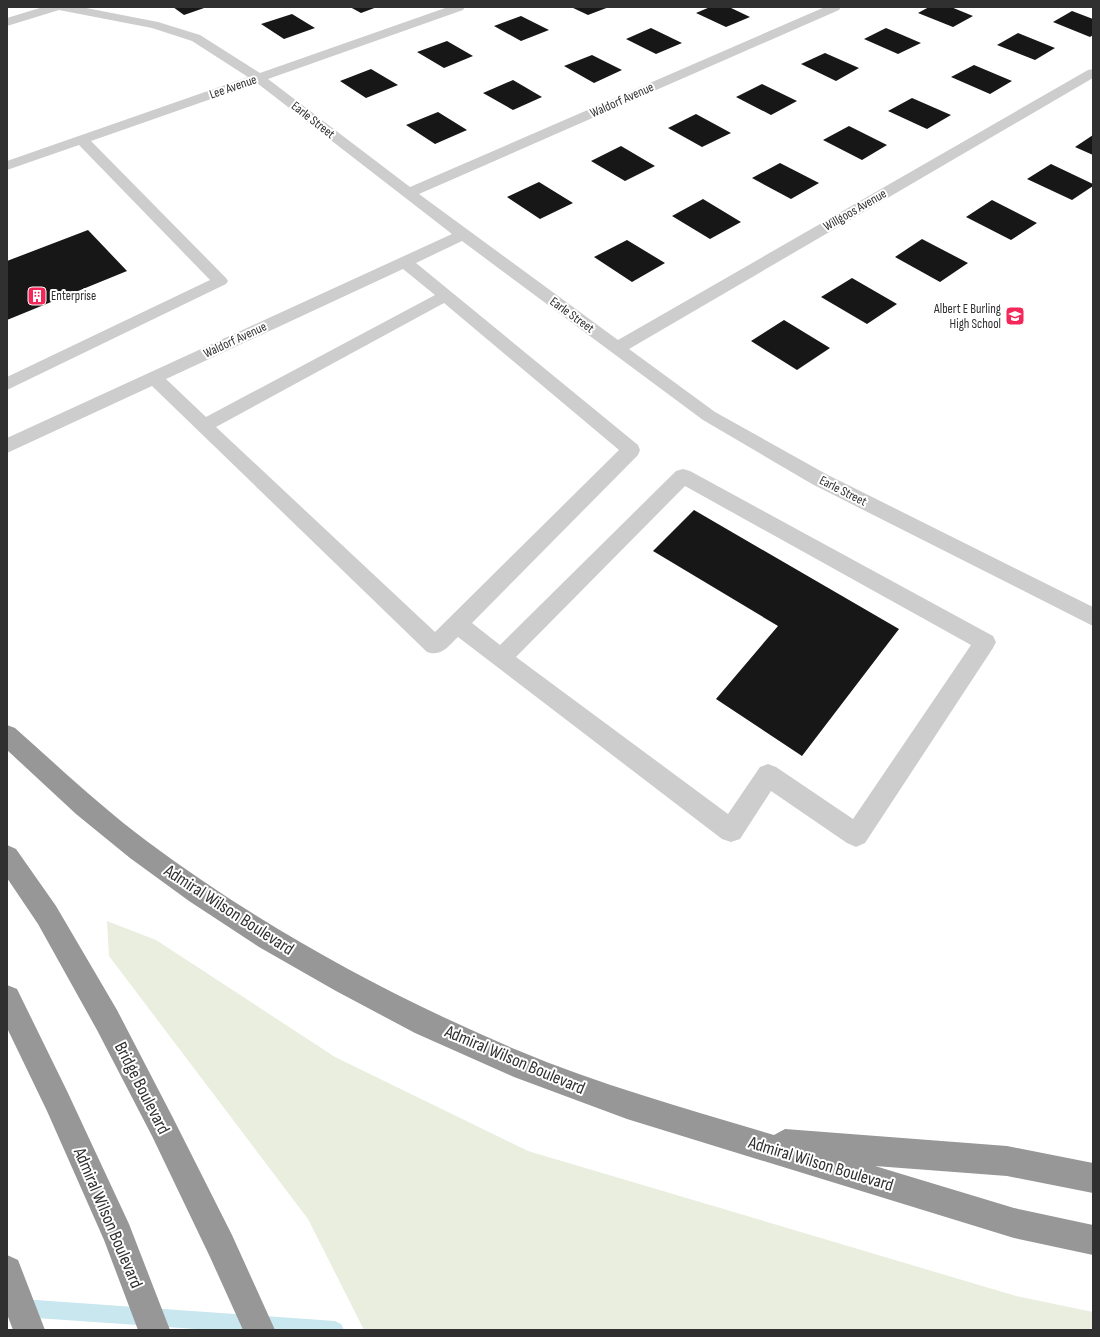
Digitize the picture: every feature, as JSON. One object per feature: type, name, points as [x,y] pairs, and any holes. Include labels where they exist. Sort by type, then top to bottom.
[{"type":"highway","name":"Admiral Wilson Boulevard","points":[[7,735],[86,806],[139,850],[198,892],[268,938],[345,982],[426,1023],[514,1063],[627,1105],[1014,1223],[1093,1240]]},
{"type":"highway","name":"Bridge Boulevard","points":[[7,857],[46,915],[107,1020],[162,1126],[221,1246],[259,1330]]},
{"type":"highway","name":"Admiral Wilson Boulevard","points":[[7,999],[57,1101],[118,1235],[154,1330]]},
{"type":"highway","points":[[745,1141],[1007,1160],[1093,1178]]},
{"type":"highway","points":[[7,1271],[28,1330]]},
{"type":"street","points":[[7,22],[55,7]]},
{"type":"street","name":"Earle Street","points":[[63,7],[154,26],[196,38],[259,78],[463,235],[709,416],[819,479],[1093,617]]},
{"type":"street","name":"Lee Avenue","points":[[7,166],[459,7]]},
{"type":"street","name":"Waldorf Avenue","points":[[409,193],[835,7]]},
{"type":"street","name":"Willgoos Avenue","points":[[617,348],[1093,73]]},
{"type":"street","points":[[7,384],[220,281],[82,140]]},
{"type":"street","name":"Waldorf Avenue","points":[[7,446],[463,235]]},
{"type":"street","points":[[154,378],[435,646],[631,450],[405,262]]},
{"type":"street","points":[[203,426],[445,296]]},
{"type":"street","points":[[456,624],[501,658],[731,831],[768,775],[856,836],[985,642],[683,476],[501,658]]},
{"type":"green space","points":[[107,921],[156,940],[335,1057],[528,1151],[1016,1296],[1093,1312],[1093,1330],[364,1330],[308,1219],[109,956]]},
{"type":"building","points":[[173,7],[207,7],[184,15]]},
{"type":"building","points":[[350,7],[377,7],[361,13]]},
{"type":"building","points":[[571,7],[609,7],[588,15]]},
{"type":"building","points":[[710,7],[729,7],[750,17],[726,27],[696,13]]},
{"type":"building","points":[[929,7],[951,7],[973,16],[953,27],[918,13]]},
{"type":"building","points":[[1072,11],[1093,19],[1093,35],[1090,37],[1053,22]]},
{"type":"building","points":[[292,14],[315,28],[284,39],[261,24]]},
{"type":"building","points":[[521,16],[549,30],[521,41],[494,26]]},
{"type":"building","points":[[651,28],[682,43],[656,54],[626,39]]},
{"type":"building","points":[[886,28],[921,43],[898,54],[864,39]]},
{"type":"building","points":[[1018,33],[1055,48],[1035,60],[997,45]]},
{"type":"building","points":[[447,41],[473,56],[444,68],[417,52]]},
{"type":"building","points":[[825,53],[859,68],[836,81],[801,64]]},
{"type":"building","points":[[592,55],[622,70],[594,83],[564,66]]},
{"type":"building","points":[[974,65],[1012,81],[990,94],[951,77]]},
{"type":"building","points":[[371,69],[398,85],[366,98],[340,81]]},
{"type":"building","points":[[513,80],[542,97],[513,110],[483,93]]},
{"type":"building","points":[[762,84],[797,101],[771,115],[736,97]]},
{"type":"building","points":[[912,98],[951,115],[927,129],[888,111]]},
{"type":"building","points":[[438,112],[467,130],[435,144],[406,125]]},
{"type":"building","points":[[696,114],[731,133],[702,147],[668,128]]},
{"type":"building","points":[[849,126],[887,145],[862,160],[823,140]]},
{"type":"building","points":[[1093,135],[1093,155],[1075,147]]},
{"type":"building","points":[[621,146],[655,166],[625,181],[591,161]]},
{"type":"building","points":[[780,163],[819,183],[791,199],[752,178]]},
{"type":"building","points":[[1051,164],[1093,184],[1093,186],[1072,200],[1027,179]]},
{"type":"building","points":[[539,182],[573,203],[540,219],[507,197]]},
{"type":"building","points":[[703,199],[741,222],[710,239],[672,216]]},
{"type":"building","points":[[992,200],[1037,223],[1011,240],[966,217]]},
{"type":"building","name":"Enterprise","points":[[88,230],[127,271],[7,320],[7,261]]},
{"type":"building","points":[[922,239],[968,263],[940,282],[895,257]]},
{"type":"building","points":[[627,240],[665,263],[632,282],[594,257]]},
{"type":"building","points":[[852,278],[897,304],[867,324],[821,297]]},
{"type":"building","points":[[784,320],[830,348],[797,370],[751,341]]},
{"type":"building","points":[[694,510],[899,629],[802,756],[716,699],[778,626],[653,551]]},
{"type":"waterway","points":[[7,1307],[335,1330]]},
{"type":"place","name":"Enterprise","points":[[37,296]]},
{"type":"place","name":"Albert E Burling High School","points":[[1015,316]]}]
